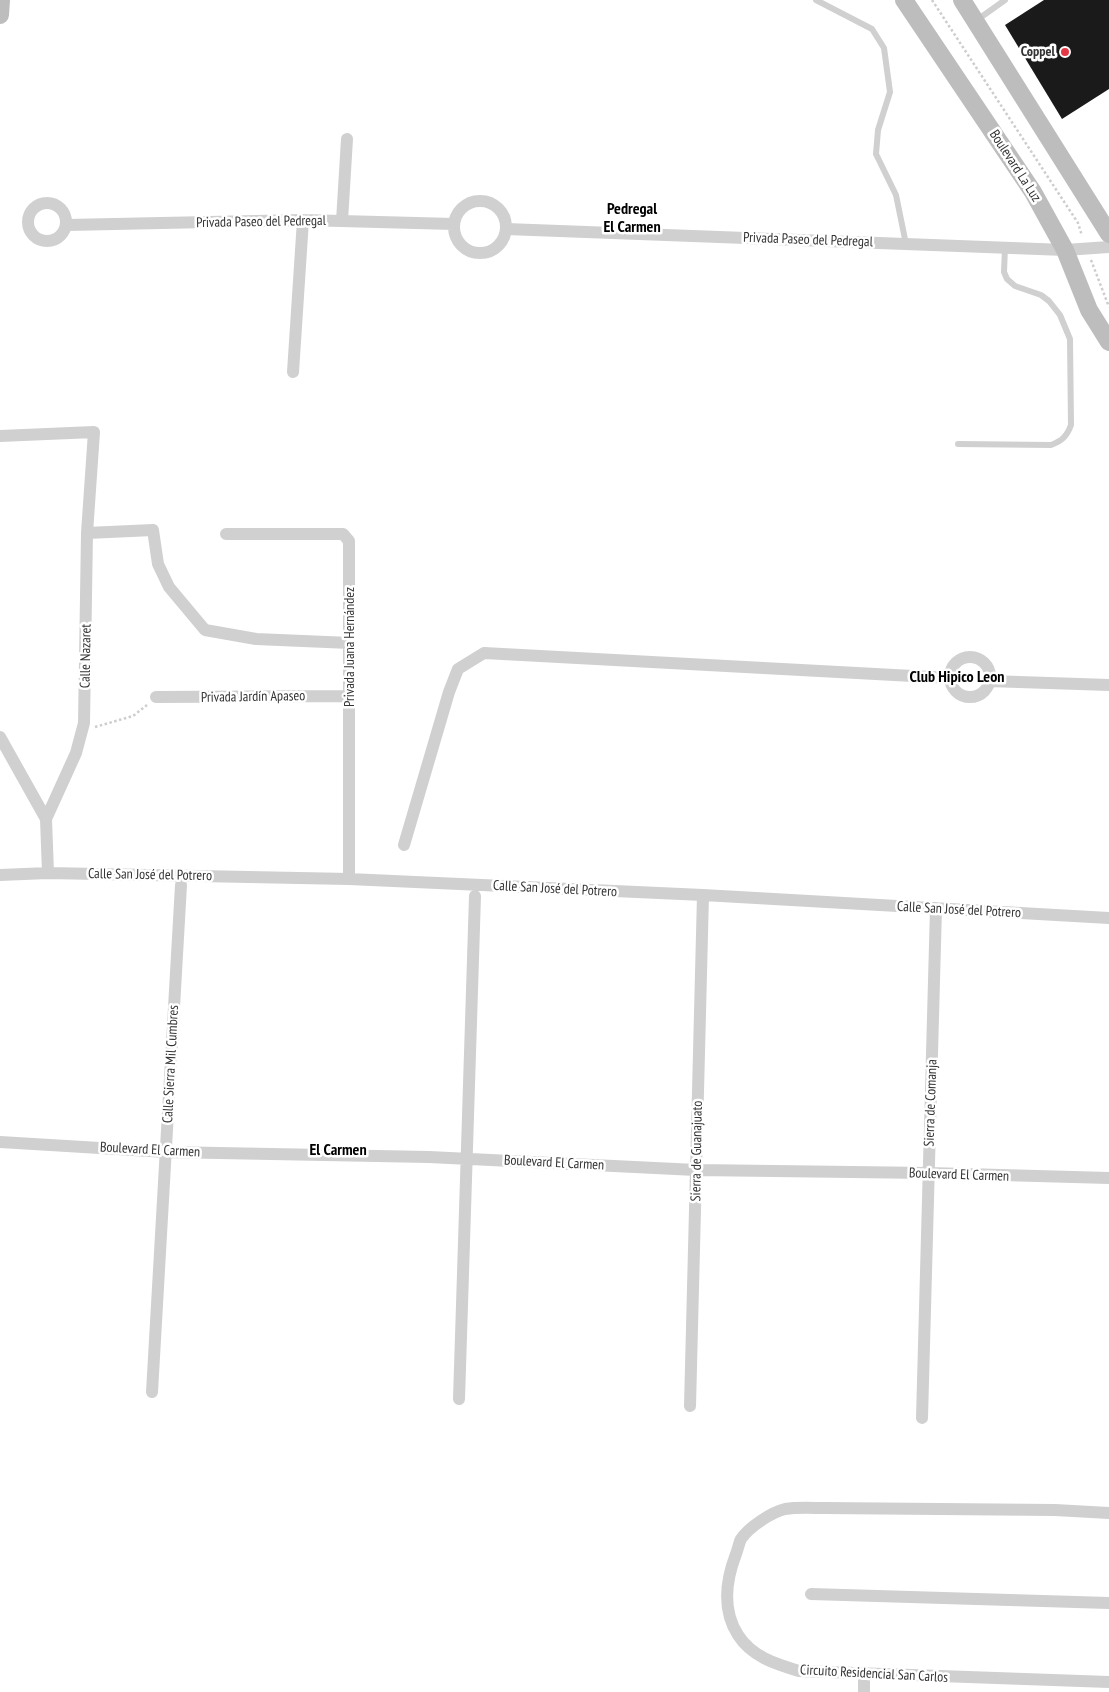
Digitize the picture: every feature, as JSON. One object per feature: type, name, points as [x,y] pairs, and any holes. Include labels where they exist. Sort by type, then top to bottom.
[{"type":"main road","points":[[0,15],[1,0]]},
{"type":"main road","name":"Boulevard La Luz","points":[[904,0],[1033,192],[1066,250],[1089,310],[1109,342]]},
{"type":"main road","points":[[962,0],[1109,234]]},
{"type":"street","points":[[342,221],[347,139]]},
{"type":"street","points":[[476,201],[488,202],[501,212],[506,229],[502,240],[494,248],[478,252],[462,245],[456,236],[454,224],[458,213],[466,205],[476,201]]},
{"type":"street","name":"Privada Paseo del Pedregal","points":[[67,225],[303,220],[454,224]]},
{"type":"street","points":[[293,372],[303,220]]},
{"type":"street","name":"Privada Paseo del Pedregal","points":[[506,229],[1066,250],[1109,247]]},
{"type":"street","name":"Calle Nazaret","points":[[0,436],[94,432],[87,533],[83,730],[76,754],[46,820],[48,873]]},
{"type":"street","points":[[87,533],[153,530],[158,564],[169,587],[205,630],[256,639],[350,643]]},
{"type":"street","name":"Privada Juana Hernández","points":[[226,534],[336,534],[346,536],[349,540],[349,879]]},
{"type":"street","points":[[404,844],[449,692],[458,669],[484,653],[950,678]]},
{"type":"street","points":[[966,657],[976,657],[984,662],[989,671],[990,680],[984,691],[974,696],[963,696],[954,689],[950,678],[951,669],[957,661],[966,657]]},
{"type":"street","points":[[990,680],[1109,686]]},
{"type":"street","name":"Privada Jardín Apaseo","points":[[156,698],[350,696]]},
{"type":"street","points":[[0,737],[46,820]]},
{"type":"street","name":"Calle San José del Potrero","points":[[0,875],[48,873],[349,879],[1109,918]]},
{"type":"street","name":"Calle Sierra Mil Cumbres","points":[[152,1392],[180,885]]},
{"type":"street","points":[[459,1399],[475,896]]},
{"type":"street","name":"Sierra de Guanajuato","points":[[690,1406],[703,896]]},
{"type":"street","name":"Sierra de Comanja","points":[[922,1418],[936,908]]},
{"type":"street","name":"Boulevard El Carmen","points":[[0,1142],[166,1152],[467,1159],[696,1170],[929,1173],[1109,1178]]},
{"type":"street","name":"Circuito Residencial San Carlos","points":[[1109,1513],[1055,1510],[786,1509],[757,1524],[742,1539],[727,1582],[731,1620],[738,1635],[759,1656],[773,1663],[799,1671],[1038,1686],[1109,1682]]},
{"type":"street","points":[[811,1594],[1109,1603]]},
{"type":"street","points":[[864,1675],[864,1692]]},
{"type":"lane","points":[[816,0],[872,28],[884,48],[890,92],[878,130],[876,154],[896,195],[906,244]]},
{"type":"lane","points":[[976,22],[1003,0]]},
{"type":"lane","points":[[958,444],[1051,445],[1060,442],[1067,434],[1071,425],[1070,339],[1060,315],[1049,301],[1041,295],[1014,286],[1008,279],[1004,272],[1005,247]]},
{"type":"path","points":[[932,0],[1078,223],[1109,307]]},
{"type":"path","points":[[83,730],[133,716],[156,698]]},
{"type":"building","points":[[1044,0],[1109,0],[1109,89],[1062,119],[1005,25]]},
{"type":"place","name":"Coppel","points":[[1065,52]]},
{"type":"district","name":"Pedregal El Carmen","points":[[632,218]]},
{"type":"district","name":"Club Hipico Leon","points":[[957,677]]},
{"type":"district","name":"El Carmen","points":[[338,1150]]}]
